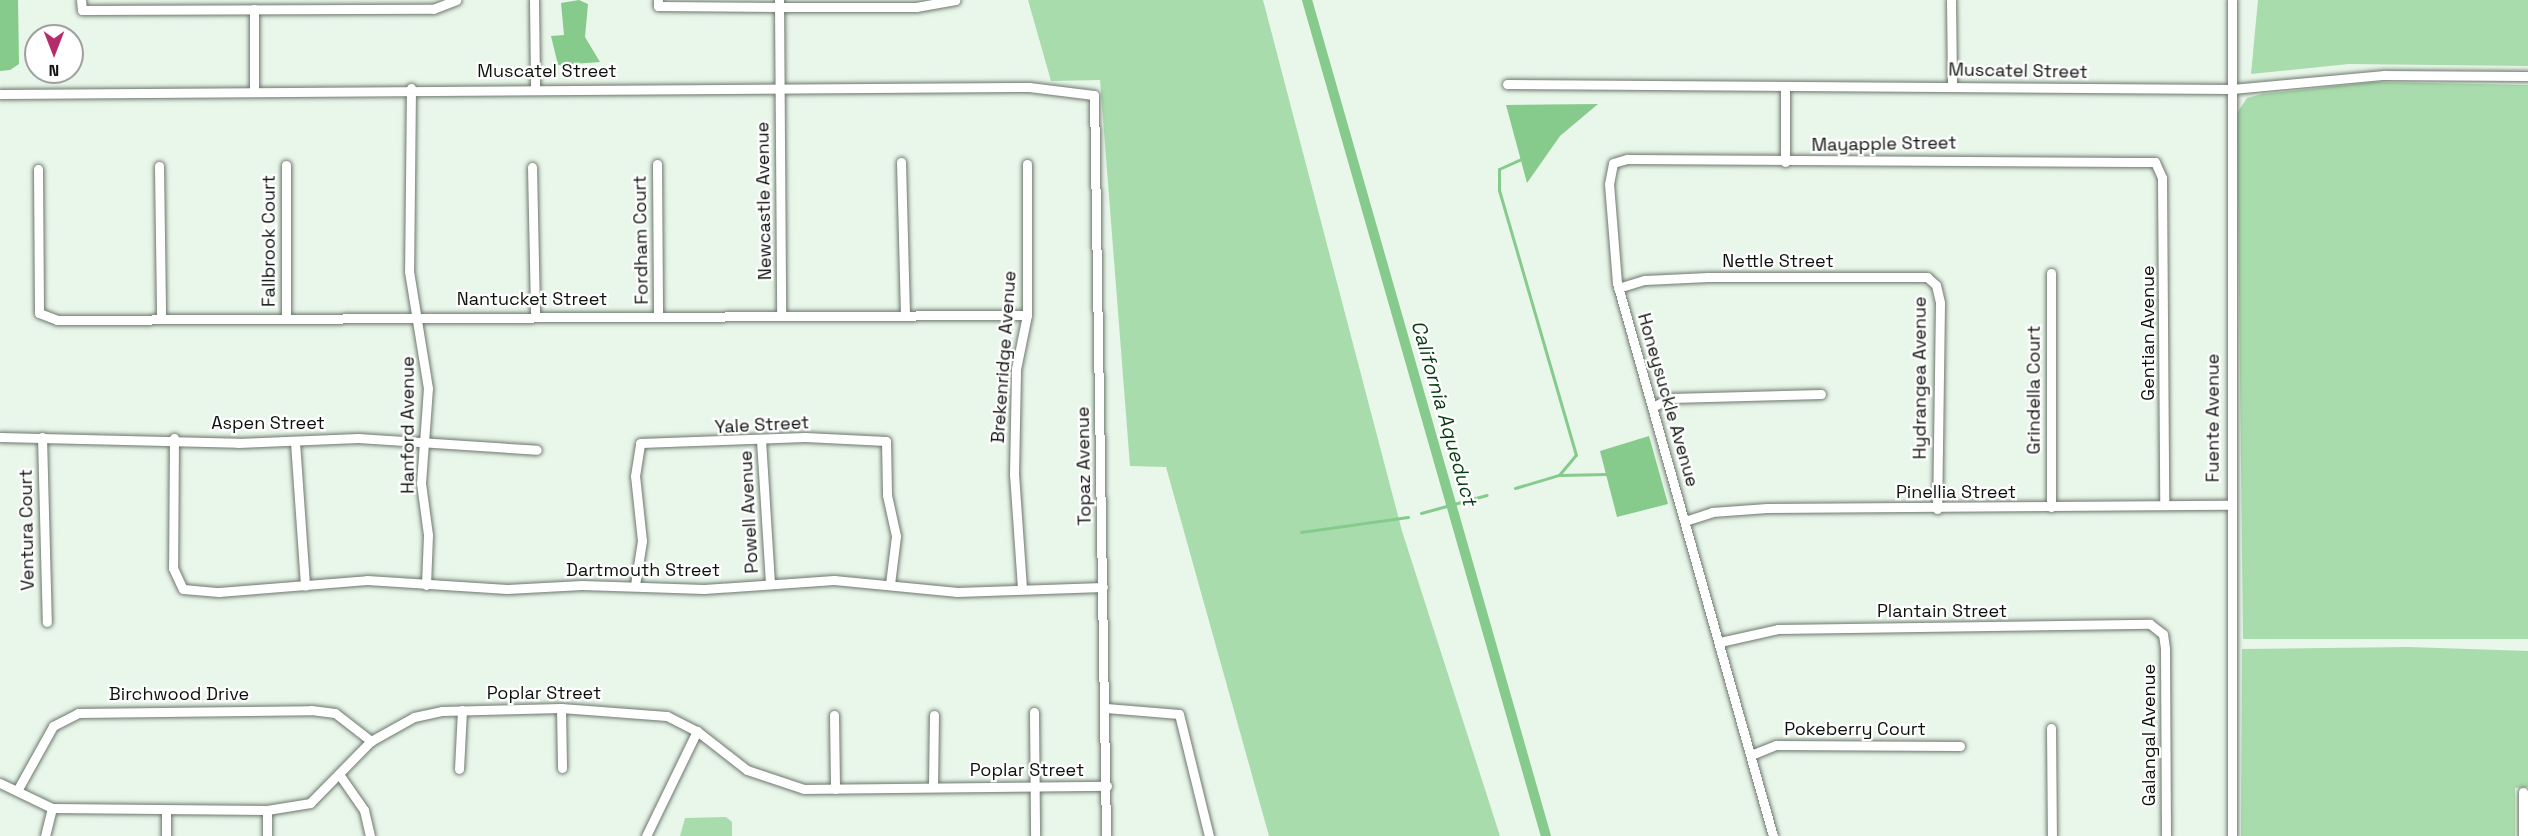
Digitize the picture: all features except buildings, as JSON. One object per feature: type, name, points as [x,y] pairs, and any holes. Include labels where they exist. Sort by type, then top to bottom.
[{"type":"street","points":[[534,0],[535,87]]},
{"type":"street","points":[[658,0],[658,6],[779,4],[916,7],[955,0]]},
{"type":"street","points":[[1951,0],[1952,87]]},
{"type":"street","name":"Fuente Avenue","points":[[2232,0],[2229,505],[2232,836]]},
{"type":"street","points":[[82,5],[254,9],[455,2]]},
{"type":"street","name":"Newcastle Avenue","points":[[779,4],[781,313]]},
{"type":"street","points":[[254,9],[254,90]]},
{"type":"street","name":"Muscatel Street","points":[[1507,84],[2232,89],[2384,75],[2528,76]]},
{"type":"street","points":[[1785,86],[1785,162]]},
{"type":"street","name":"Muscatel Street","points":[[0,94],[535,87],[1029,87],[1094,94]]},
{"type":"street","name":"Hanford Avenue","points":[[411,88],[409,271],[413,316],[423,334],[428,388],[421,444],[426,585]]},
{"type":"street","name":"Topaz Avenue","points":[[1094,94],[1106,708],[1106,836]]},
{"type":"street","name":"Mayapple Street","points":[[1613,163],[1627,159],[1785,162],[2156,162]]},
{"type":"street","points":[[901,162],[905,316]]},
{"type":"street","name":"Gentian Avenue","points":[[2156,162],[2162,178],[2164,505]]},
{"type":"street","name":"Honeysuckle Avenue","points":[[1613,163],[1609,184],[1618,288],[1654,406],[1773,836]]},
{"type":"street","name":"Fordham Court","points":[[657,164],[658,315]]},
{"type":"street","name":"Brekenridge Avenue","points":[[1022,588],[1014,465],[1016,369],[1027,315],[1027,164]]},
{"type":"street","name":"Fallbrook Court","points":[[286,165],[286,318]]},
{"type":"street","points":[[159,166],[161,318]]},
{"type":"street","points":[[532,167],[535,315]]},
{"type":"street","name":"Nantucket Street","points":[[38,169],[39,313],[57,320],[781,313],[905,316],[1027,315]]},
{"type":"street","name":"Grindella Court","points":[[2051,273],[2051,507]]},
{"type":"street","name":"Nettle Street","points":[[1618,288],[1645,280],[1707,277],[1927,277],[1936,285]]},
{"type":"street","name":"Hydrangea Avenue","points":[[1936,285],[1936,509]]},
{"type":"street","points":[[1654,406],[1671,398],[1821,394]]},
{"type":"street","name":"Aspen Street","points":[[0,437],[174,438],[295,442],[358,438],[537,450]]},
{"type":"street","name":"Ventura Court","points":[[42,437],[47,622]]},
{"type":"street","name":"Dartmouth Street","points":[[174,438],[173,568],[183,589],[305,586],[367,580],[507,589],[635,585],[704,589],[770,583],[890,584],[957,591],[1103,587]]},
{"type":"street","name":"Yale Street","points":[[635,585],[642,541],[635,476],[640,443],[761,440],[886,441],[896,536],[890,584]]},
{"type":"street","name":"Powell Avenue","points":[[761,440],[770,583]]},
{"type":"street","points":[[295,442],[305,586]]},
{"type":"street","name":"Pinellia Street","points":[[1685,521],[1712,512],[1767,508],[1936,509],[2229,505]]},
{"type":"street","name":"Plantain Street","points":[[1720,642],[1778,629],[2150,624],[2163,634]]},
{"type":"street","name":"Galangal Avenue","points":[[2163,634],[2166,836]]},
{"type":"street","points":[[561,708],[562,768]]},
{"type":"street","name":"Poplar Street","points":[[0,783],[18,789],[52,808],[267,810],[310,803],[341,777],[371,741],[414,717],[462,710],[561,708],[667,716],[697,731],[747,770],[804,789],[933,786],[1035,789],[1107,786]]},
{"type":"street","points":[[1106,708],[1179,714],[1209,836]]},
{"type":"street","name":"Birchwood Drive","points":[[18,789],[53,726],[78,713],[310,710],[335,713],[371,741]]},
{"type":"street","points":[[459,769],[462,710]]},
{"type":"street","points":[[1034,712],[1035,836]]},
{"type":"street","points":[[933,786],[934,715]]},
{"type":"street","points":[[834,716],[835,789]]},
{"type":"street","points":[[2051,728],[2052,836]]},
{"type":"street","points":[[646,836],[697,731]]},
{"type":"street","name":"Pokeberry Court","points":[[1751,755],[1776,746],[1960,746]]},
{"type":"street","points":[[341,777],[364,810],[370,836]]},
{"type":"street","points":[[2523,792],[2523,836]]},
{"type":"street","points":[[45,836],[52,808]]},
{"type":"street","points":[[166,810],[166,836]]},
{"type":"street","points":[[267,810],[267,836]]},
{"type":"shaded area","points":[[0,0],[18,0],[19,64],[10,70],[0,71]]},
{"type":"shaded area","points":[[579,0],[588,4],[585,37],[600,62],[558,65],[551,36],[564,35],[561,3]]},
{"type":"shaded area","points":[[1028,0],[1263,0],[1402,531],[1500,836],[1269,836],[1166,467],[1130,466],[1100,80],[1051,81]]},
{"type":"shaded area","points":[[2258,0],[2528,0],[2528,66],[2349,64],[2251,74]]},
{"type":"shaded area","points":[[2374,82],[2528,85],[2528,639],[2243,639],[2237,113],[2247,98],[2262,94]]},
{"type":"shaded area","points":[[1598,104],[1560,136],[1527,183],[1506,105]]},
{"type":"shaded area","points":[[1649,436],[1668,504],[1617,517],[1600,451]]},
{"type":"shaded area","points":[[2409,647],[2528,651],[2528,787],[2515,788],[2515,836],[2241,836],[2242,649]]},
{"type":"shaded area","points":[[726,817],[732,822],[732,836],[680,836],[685,818]]},
{"type":"waterway","name":"California Aqueduct","points":[[1307,0],[1546,836]]},
{"type":"waterway","points":[[1515,488],[1559,475],[1576,455],[1499,190],[1499,169],[1521,159]]},
{"type":"waterway","points":[[1561,475],[1606,474]]},
{"type":"waterway","name":"California Aqueduct","points":[[1421,513],[1487,495]]},
{"type":"waterway","points":[[1301,532],[1408,517]]}]
